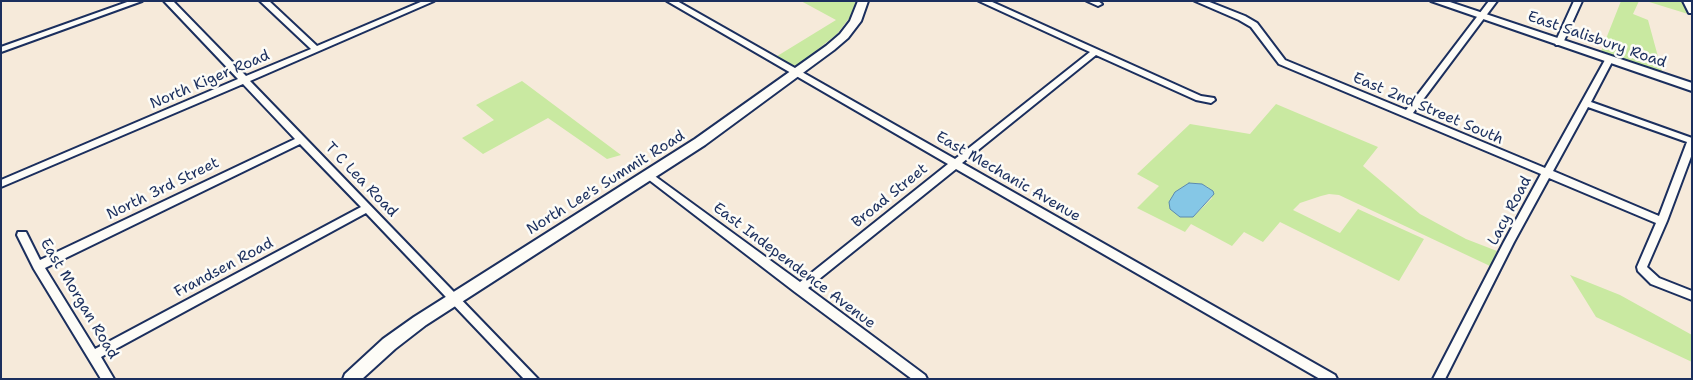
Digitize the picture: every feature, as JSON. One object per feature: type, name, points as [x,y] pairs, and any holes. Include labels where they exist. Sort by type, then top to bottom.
[{"type":"main road","name":"North Lee's Summit Road","points":[[351,379],[389,344],[453,298],[649,176],[796,73],[844,36],[855,22],[863,1]]},
{"type":"main road","name":"East Salisbury Road","points":[[1436,1],[1692,87]]},
{"type":"street","points":[[1,50],[138,1]]},
{"type":"street","name":"T C Lea Road","points":[[168,1],[532,379]]},
{"type":"street","points":[[264,1],[316,50]]},
{"type":"street","name":"North Kiger Road","points":[[1,184],[316,50],[416,3],[430,1]]},
{"type":"street","name":"East Mechanic Avenue","points":[[671,1],[1331,379]]},
{"type":"street","points":[[983,1],[1199,98],[1211,100]]},
{"type":"street","name":"East 2nd Street South","points":[[1199,1],[1242,18],[1254,25],[1282,62],[1662,221]]},
{"type":"street","points":[[1407,115],[1493,1]]},
{"type":"street","points":[[1559,43],[1578,1]]},
{"type":"street","points":[[1687,1],[1692,11]]},
{"type":"street","name":"Broad Street","points":[[799,289],[1095,52]]},
{"type":"street","name":"Lacy Road","points":[[1439,379],[1609,60]]},
{"type":"street","points":[[1586,103],[1692,141],[1662,221],[1642,267],[1646,274],[1654,281],[1692,296]]},
{"type":"street","name":"North 3rd Street","points":[[38,266],[301,140]]},
{"type":"street","name":"East Independence Avenue","points":[[649,176],[921,379]]},
{"type":"street","name":"Frandsen Road","points":[[94,355],[368,208]]},
{"type":"street","name":"East Morgan Road","points":[[22,235],[38,266],[108,379]]},
{"type":"green space","points":[[801,1],[856,1],[850,17],[837,34],[798,65],[790,66],[774,58],[836,20]]},
{"type":"green space","points":[[1621,1],[1639,1],[1633,14],[1648,20],[1663,75],[1600,54]]},
{"type":"green space","points":[[1646,1],[1681,1],[1688,14]]},
{"type":"green space","points":[[522,81],[621,155],[607,159],[548,118],[483,154],[462,138],[494,120],[476,105]]},
{"type":"green space","points":[[1276,104],[1378,147],[1363,166],[1420,214],[1466,239],[1497,251],[1490,266],[1339,195],[1329,194],[1321,196],[1300,203],[1293,210],[1340,233],[1358,209],[1424,239],[1399,281],[1280,222],[1263,242],[1244,232],[1232,246],[1191,224],[1185,232],[1137,208],[1159,186],[1137,174],[1190,124],[1250,134]],"holes":[[[1196,183],[1208,187],[1212,198],[1193,217],[1180,217]]]},
{"type":"green space","points":[[1570,275],[1620,295],[1692,335],[1692,362],[1596,317]]},
{"type":"water","points":[[1189,183],[1202,184],[1213,191],[1214,194],[1193,217],[1180,217],[1170,209],[1169,202],[1175,192]]}]
